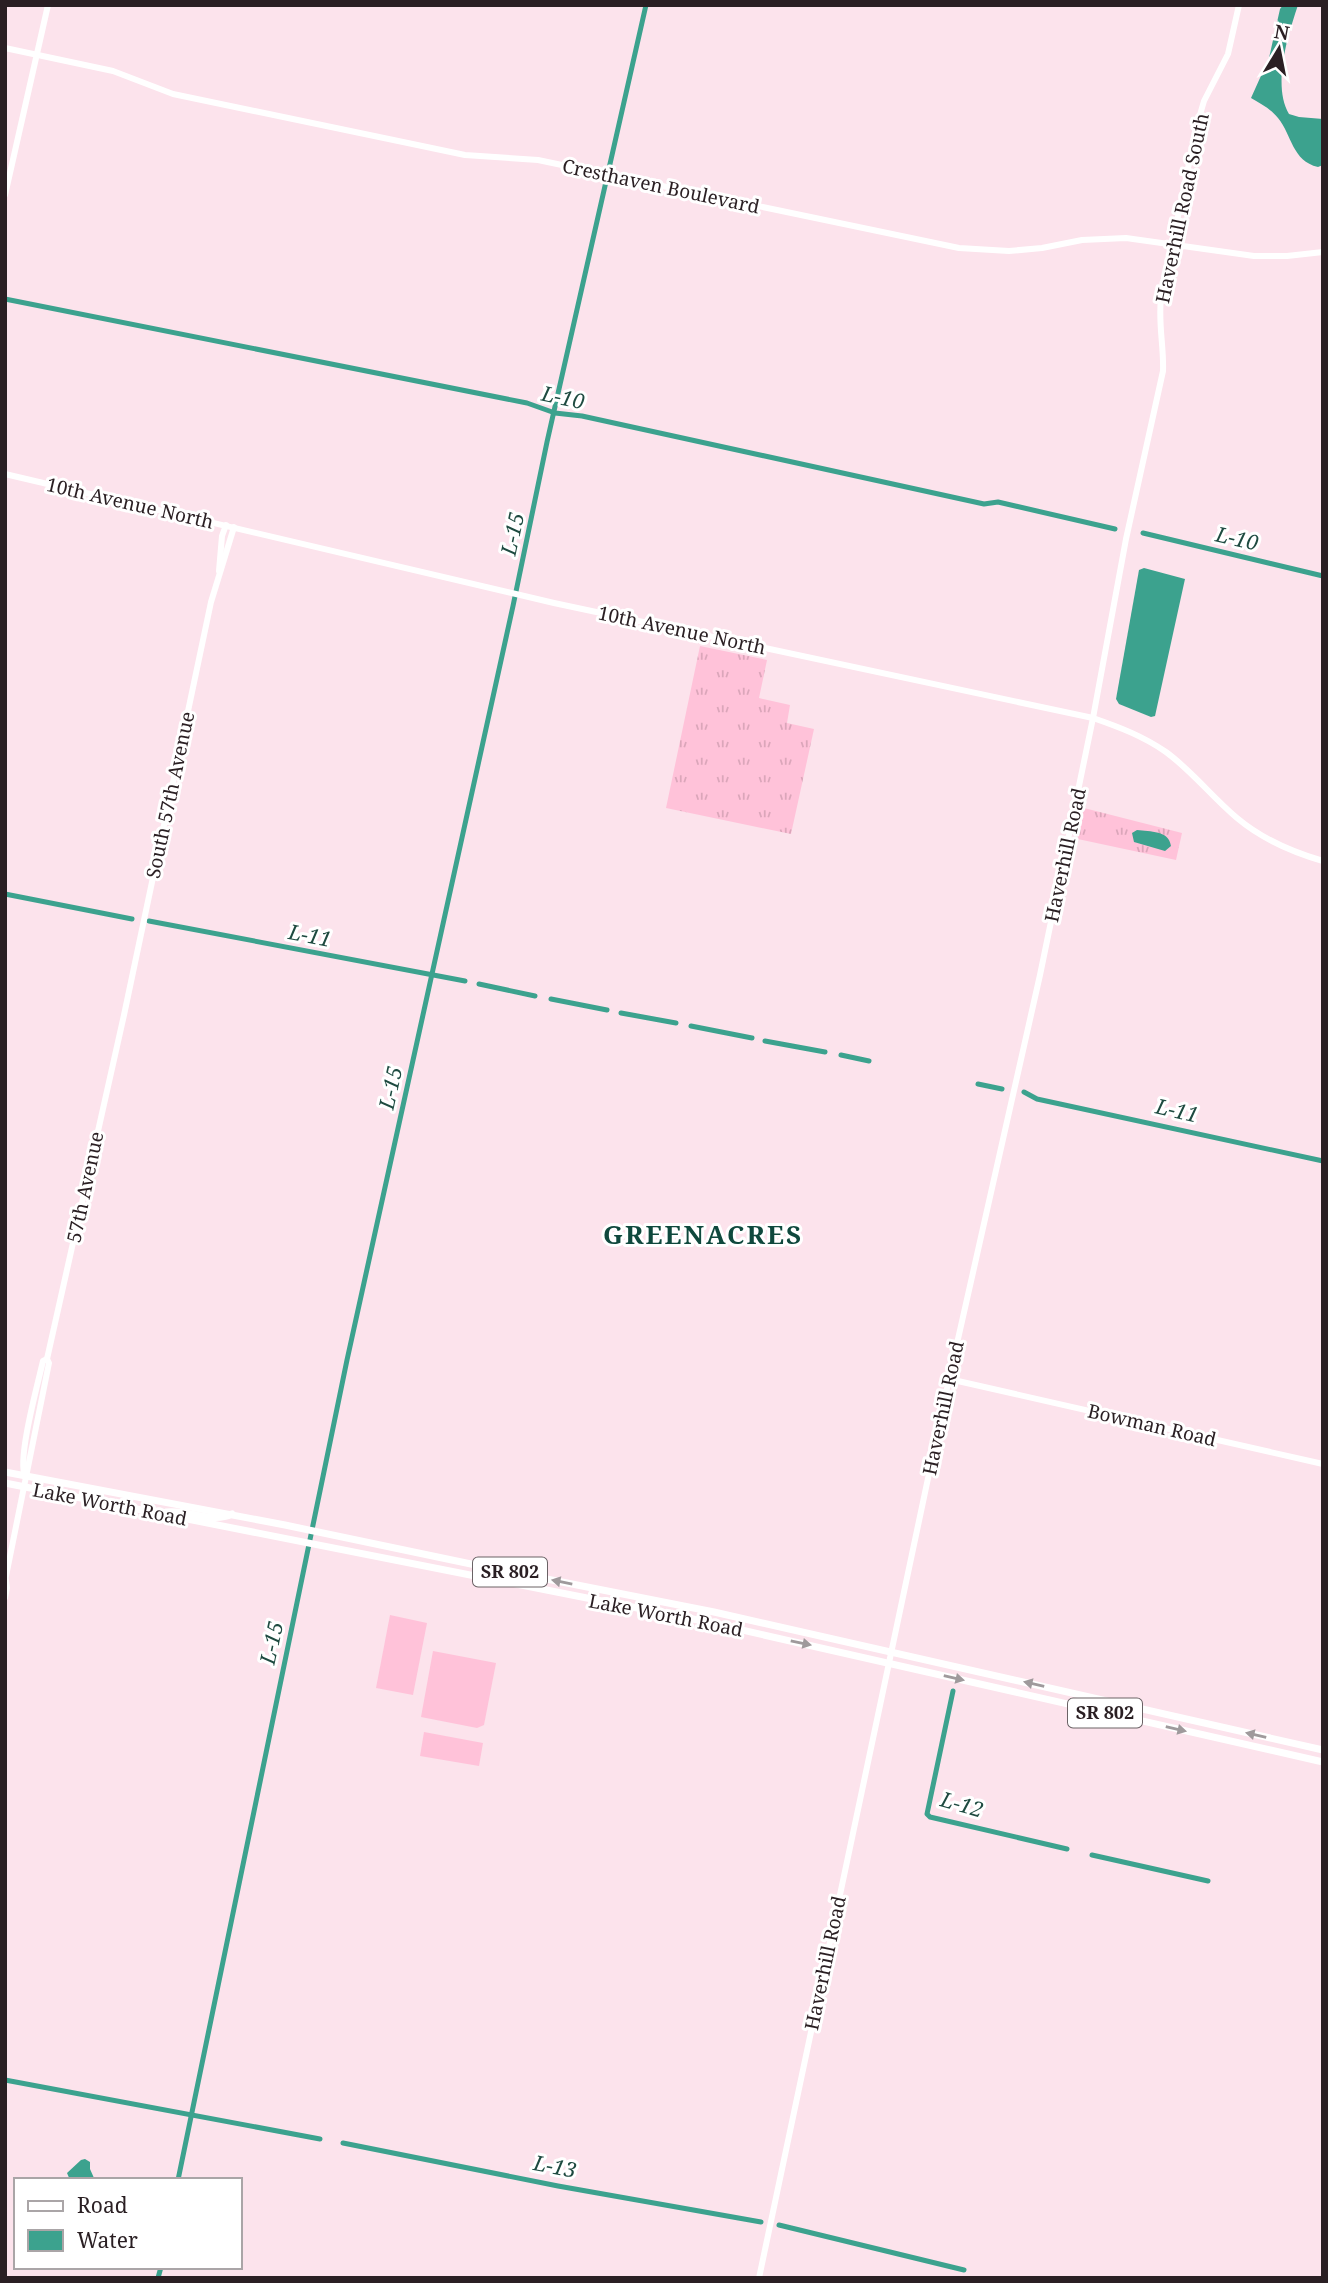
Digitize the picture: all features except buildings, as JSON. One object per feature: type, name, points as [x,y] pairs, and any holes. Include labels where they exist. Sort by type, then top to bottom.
[{"type":"main road","name":"Lake Worth Road","points":[[5,1472],[232,1514],[784,1627],[1323,1750]]},
{"type":"main road","name":"Lake Worth Road","points":[[5,1483],[757,1633],[1323,1762]]},
{"type":"main road","points":[[159,1513],[175,1511],[222,1519],[232,1514]]},
{"type":"main road","points":[[229,1528],[240,1520],[271,1526],[285,1525]]},
{"type":"main road","points":[[351,1551],[355,1547],[363,1546],[405,1555],[411,1552]]},
{"type":"main road","points":[[459,1574],[464,1571],[509,1578],[521,1574]]},
{"type":"main road","points":[[757,1633],[772,1632],[784,1627]]},
{"type":"street","points":[[5,195],[48,5]]},
{"type":"street","name":"Haverhill Road South","points":[[1126,539],[1163,371],[1160,306],[1172,243],[1200,114],[1228,54],[1239,5]]},
{"type":"street","name":"Cresthaven Boulevard","points":[[5,48],[113,71],[173,94],[465,155],[538,160],[887,234],[976,250],[1026,250],[1109,238],[1143,239],[1254,256],[1323,252]]},
{"type":"street","name":"10th Avenue North","points":[[5,474],[505,592],[1093,718],[1125,729],[1165,751],[1237,818],[1261,835],[1300,854],[1323,861]]},
{"type":"street","name":"South 57th Avenue","points":[[219,576],[219,558],[226,525]]},
{"type":"street","name":"South 57th Avenue","points":[[124,1015],[211,602],[234,527]]},
{"type":"street","name":"Haverhill Road","points":[[759,2278],[890,1651],[1040,975],[1093,718],[1126,539]]},
{"type":"street","name":"57th Avenue","points":[[5,1598],[25,1476],[21,1468],[124,1015]]},
{"type":"street","name":"Bowman Road","points":[[949,1379],[1323,1464]]},
{"type":"green space","points":[[700,646],[767,660],[759,698],[790,705],[787,723],[814,729],[791,834],[666,808]]},
{"type":"green space","points":[[1084,808],[1182,833],[1176,860],[1073,838],[1078,813]]},
{"type":"green space","points":[[390,1615],[427,1623],[413,1695],[376,1688]]},
{"type":"green space","points":[[433,1651],[496,1663],[484,1725],[477,1728],[421,1717]]},
{"type":"green space","points":[[424,1732],[483,1743],[479,1766],[420,1756]]},
{"type":"water","points":[[1283,5],[1298,5],[1283,60],[1284,102],[1289,114],[1323,119],[1323,165],[1318,167],[1309,164],[1298,153],[1275,115],[1251,98],[1269,58]]},
{"type":"water","points":[[1144,568],[1185,579],[1155,716],[1151,717],[1119,704],[1116,699],[1139,570]]},
{"type":"water","points":[[1137,830],[1163,834],[1171,846],[1165,851],[1134,842],[1132,833]]},
{"type":"water","points":[[81,2160],[90,2162],[94,2178],[69,2178],[67,2173]]},
{"type":"waterway","name":"L-15","points":[[178,2178],[347,1360],[547,442],[646,5]]},
{"type":"waterway","name":"L-10","points":[[5,299],[527,403],[555,413],[582,416],[984,504],[998,502],[1115,529]]},
{"type":"waterway","name":"L-10","points":[[1143,533],[1323,576]]},
{"type":"waterway","name":"L-11","points":[[5,894],[132,919]]},
{"type":"waterway","name":"L-11","points":[[149,921],[465,981]]},
{"type":"waterway","name":"L-11","points":[[479,984],[535,996]]},
{"type":"waterway","name":"L-11","points":[[551,999],[607,1010]]},
{"type":"waterway","name":"L-11","points":[[621,1013],[676,1023]]},
{"type":"waterway","name":"L-11","points":[[691,1026],[752,1038]]},
{"type":"waterway","name":"L-11","points":[[765,1041],[825,1052]]},
{"type":"waterway","name":"L-11","points":[[841,1055],[869,1061]]},
{"type":"waterway","name":"L-11","points":[[978,1084],[1002,1089]]},
{"type":"waterway","name":"L-11","points":[[1024,1092],[1037,1099],[1323,1161]]},
{"type":"waterway","name":"L-12","points":[[953,1691],[927,1814],[930,1817],[1067,1849]]},
{"type":"waterway","name":"L-12","points":[[1092,1855],[1208,1881]]},
{"type":"waterway","name":"L-13","points":[[5,2080],[320,2139]]},
{"type":"waterway","name":"L-13","points":[[343,2143],[558,2186],[761,2222]]},
{"type":"waterway","name":"L-13","points":[[779,2225],[964,2270]]},
{"type":"waterway","name":"L-15","points":[[158,2278],[160,2269]]},
{"type":"district","name":"GREENACRES","points":[[703,1235]]}]
